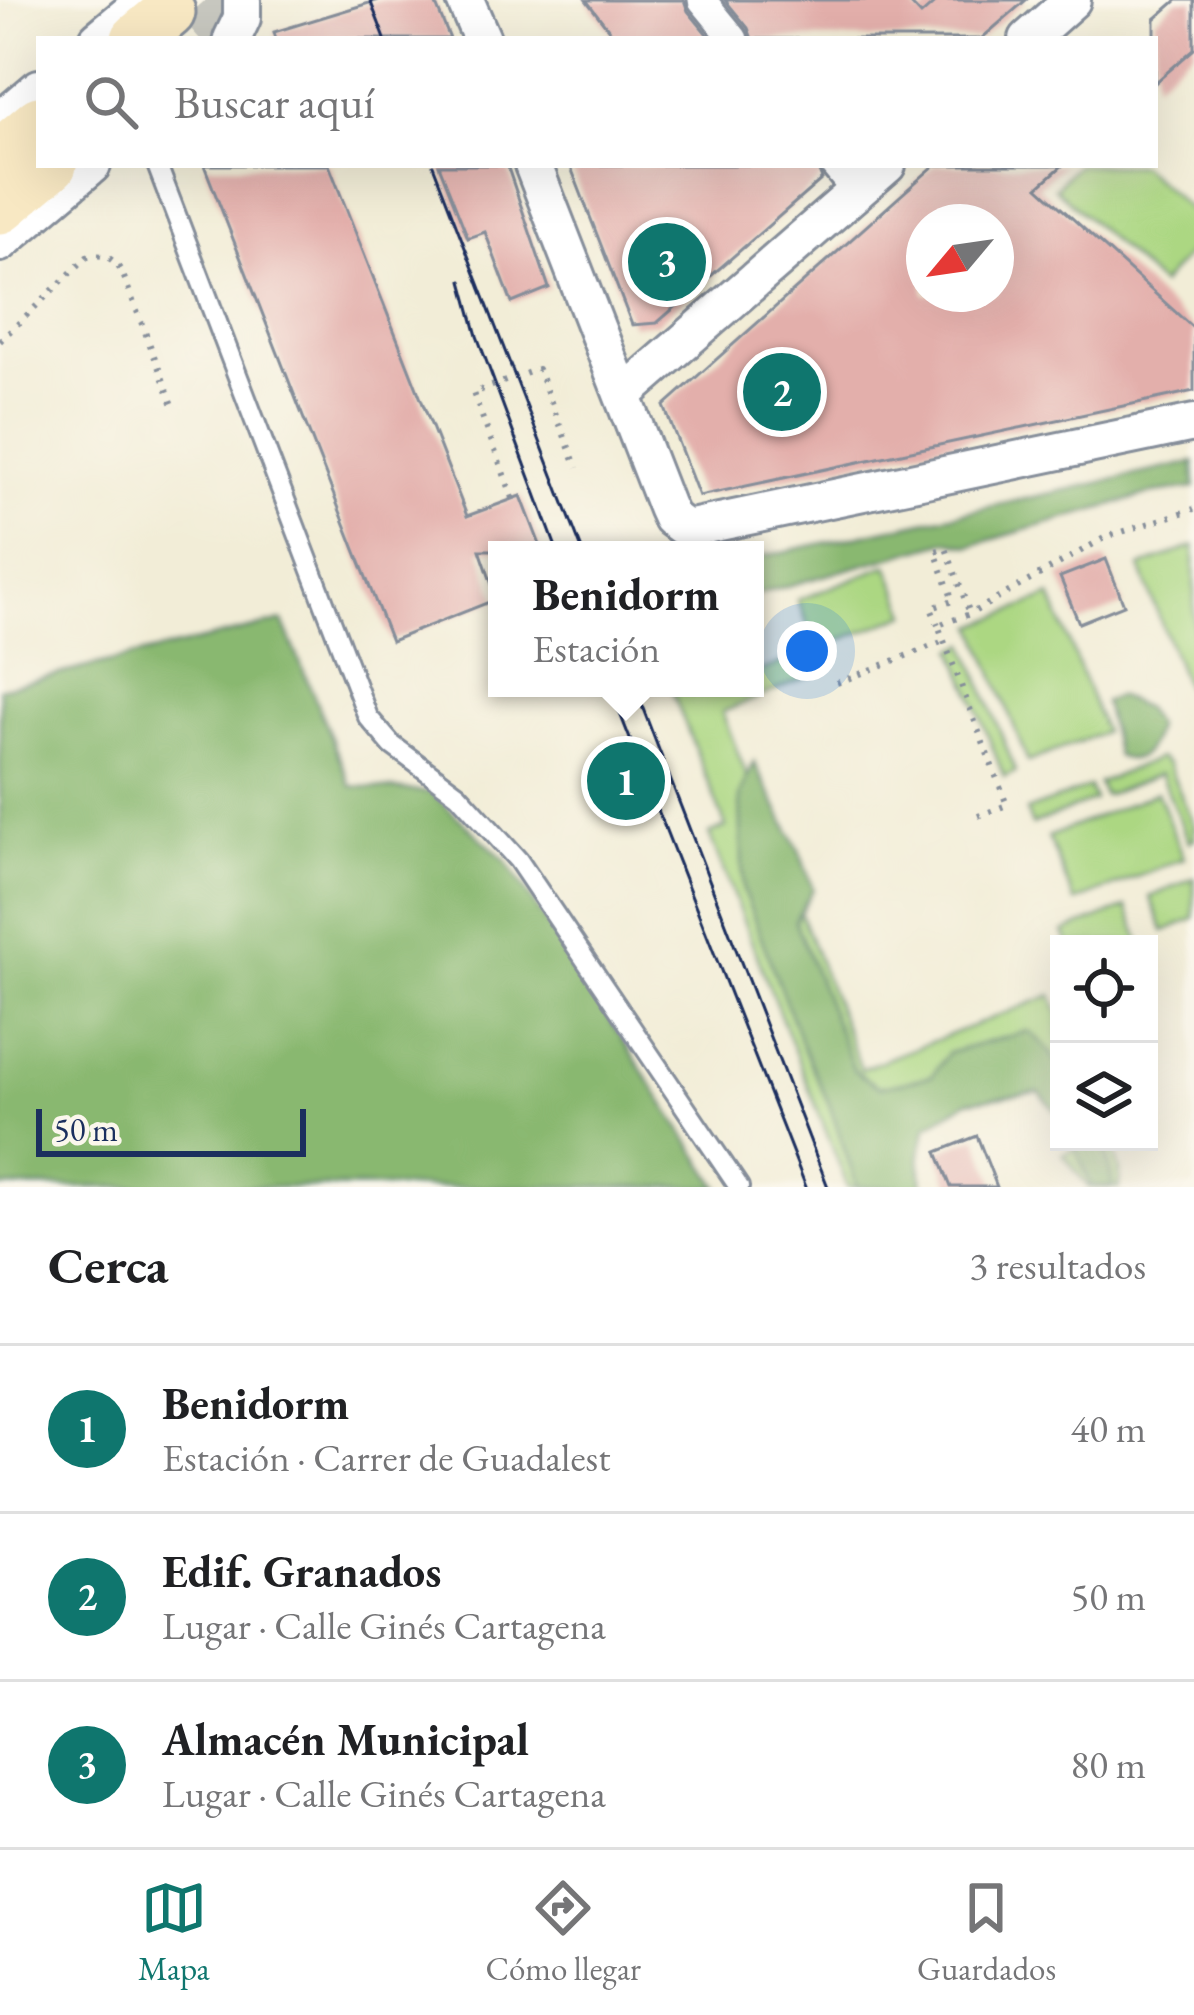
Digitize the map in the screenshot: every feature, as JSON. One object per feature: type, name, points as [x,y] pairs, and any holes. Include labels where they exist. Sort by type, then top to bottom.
[{"type":"main road","points":[[0,155],[36,125]]},
{"type":"main road","points":[[0,208],[47,168]]},
{"type":"street","points":[[233,36],[242,18],[242,0]]},
{"type":"street","points":[[465,0],[481,36]]},
{"type":"street","points":[[702,0],[732,36]]},
{"type":"street","points":[[1031,36],[1072,0]]},
{"type":"street","points":[[105,36],[150,17]]},
{"type":"street","points":[[0,121],[36,91]]},
{"type":"street","points":[[0,243],[88,168]]},
{"type":"street","points":[[534,168],[671,518],[686,529],[1194,423]]},
{"type":"street","points":[[624,394],[845,178],[877,168]]},
{"type":"lane","points":[[158,168],[368,717],[392,745],[458,794],[518,860],[739,1187]]},
{"type":"path","points":[[0,341],[87,257],[102,254],[122,272],[173,405]]},
{"type":"path","points":[[513,498],[473,393],[538,369],[577,468]]},
{"type":"path","points":[[938,625],[970,614],[1106,536],[1194,508]]},
{"type":"path","points":[[970,614],[946,548],[935,551],[953,601],[931,608],[1007,805],[978,816]]},
{"type":"path","points":[[837,683],[944,641]]},
{"type":"green space","points":[[1073,168],[1143,168],[1194,214],[1194,247],[1160,285],[1055,188]]},
{"type":"green space","points":[[1194,462],[1194,488],[1154,493],[970,546],[948,541],[764,592],[764,556]]},
{"type":"green space","points":[[1194,546],[1194,700],[1191,701],[1140,567]]},
{"type":"green space","points":[[888,565],[908,614],[818,649],[798,600]]},
{"type":"green space","points":[[1051,596],[1104,732],[1028,762],[975,626]]},
{"type":"green space","points":[[283,621],[351,786],[430,792],[505,860],[719,1187],[0,1187],[0,688]]},
{"type":"green space","points":[[966,644],[1016,772],[1004,777],[954,649]]},
{"type":"green space","points":[[806,653],[815,674],[764,695],[764,669]]},
{"type":"green space","points":[[1117,696],[1143,707],[1155,726],[1147,748],[1132,759],[1116,756],[1104,702]]},
{"type":"green space","points":[[675,697],[759,697],[722,712],[861,1069],[1050,996],[1050,1076],[1041,1054],[881,1119],[907,1187],[848,1187],[709,834],[726,827]]},
{"type":"green space","points":[[1159,758],[1168,764],[1194,826],[1194,839],[1189,842],[1160,774],[1104,796],[1098,783]]},
{"type":"green space","points":[[754,762],[799,850],[813,889],[795,921],[854,1070],[879,1087],[932,1076],[948,1053],[1028,1031],[1050,1052],[1050,1105],[1039,1092],[968,1101],[927,1126],[920,1154],[923,1187],[857,1187],[829,1104],[743,890],[740,796]]},
{"type":"green space","points":[[1089,787],[1094,800],[1032,825],[1026,811]]},
{"type":"green space","points":[[1157,792],[1184,858],[1075,902],[1048,837]]},
{"type":"green space","points":[[1194,878],[1194,919],[1164,931],[1150,897]]},
{"type":"green space","points":[[1127,907],[1138,935],[1065,935]]},
{"type":"green space","points":[[1077,1151],[1107,1151],[1113,1187],[1091,1186]]},
{"type":"green space","points":[[1114,1151],[1119,1187],[1088,1187],[1063,1154]]},
{"type":"building","points":[[379,0],[434,0],[449,36],[275,36],[274,32]]},
{"type":"building","points":[[586,0],[684,0],[709,36],[614,36]]},
{"type":"building","points":[[725,0],[907,0],[921,15],[938,0],[1026,0],[984,36],[751,36]]},
{"type":"building","points":[[1177,0],[1194,0],[1194,49],[1158,80],[1158,36],[1155,19]]},
{"type":"building","points":[[205,168],[330,168],[467,516],[521,496],[538,541],[488,541],[488,550],[480,550],[488,573],[488,603],[391,641]]},
{"type":"building","points":[[440,168],[508,168],[549,288],[512,303],[485,232],[468,238]]},
{"type":"building","points":[[571,168],[817,168],[822,179],[657,323],[632,325]]},
{"type":"building","points":[[932,168],[1060,168],[1038,187],[1194,329],[1194,391],[699,496],[664,406]]},
{"type":"building","points":[[1106,559],[1124,605],[1079,623],[1060,577]]},
{"type":"building","points":[[977,1136],[997,1187],[951,1187],[937,1152]]},
{"type":"tunnel","points":[[203,36],[244,0]]},
{"type":"tram line","points":[[370,0],[384,36]]},
{"type":"tram line","points":[[434,168],[579,541]]},
{"type":"tram line","points":[[462,281],[477,336],[554,541]]},
{"type":"tram line","points":[[614,697],[806,1187]]},
{"type":"tram line","points":[[638,697],[828,1187]]},
{"type":"place","name":"Almacén Municipal","points":[[667,262]]},
{"type":"place","name":"Edif. Granados","points":[[782,392]]},
{"type":"place","name":"Benidorm","points":[[626,781]]}]
